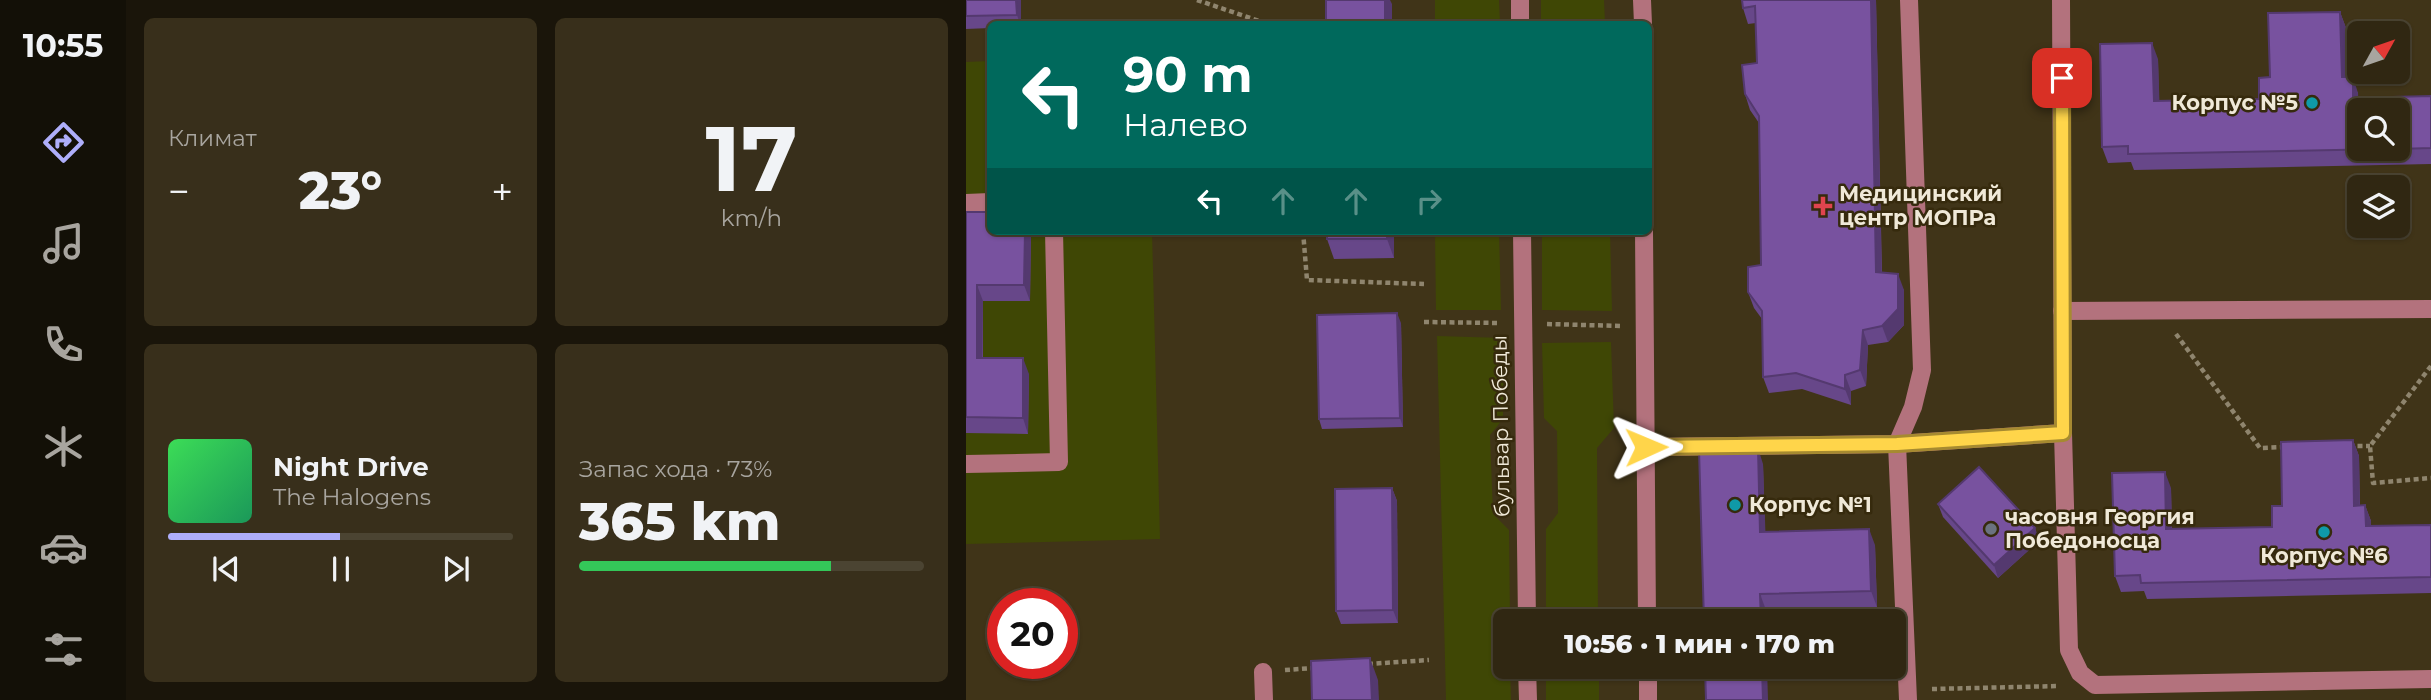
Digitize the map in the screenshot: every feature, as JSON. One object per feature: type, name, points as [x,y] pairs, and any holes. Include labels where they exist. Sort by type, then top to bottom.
[{"type":"street","points":[[1520,0],[1520,21]]},
{"type":"street","points":[[1642,0],[1643,21]]},
{"type":"street","points":[[1908,695],[1897,444],[1913,407],[1922,370],[1909,0]]},
{"type":"street","points":[[2061,0],[2063,433],[2069,650],[2080,673],[2096,692],[2431,679]]},
{"type":"street","points":[[966,203],[987,202]]},
{"type":"street","points":[[966,464],[1059,462],[1054,235]]},
{"type":"street","name":"бульвар Победы","points":[[1522,235],[1527,609]]},
{"type":"street","points":[[1644,235],[1647,609]]},
{"type":"street","points":[[2062,311],[2431,309]]},
{"type":"street","points":[[1646,447],[1897,444],[2063,433]]},
{"type":"street","points":[[1263,672],[1264,700]]},
{"type":"street","points":[[1527,679],[1528,700]]},
{"type":"street","points":[[1648,679],[1648,700]]},
{"type":"path","points":[[1198,0],[1259,21]]},
{"type":"path","points":[[1303,235],[1307,280],[1423,284]]},
{"type":"path","points":[[2159,310],[2260,448],[2287,447]]},
{"type":"path","points":[[2431,366],[2370,446],[2373,483],[2431,478]]},
{"type":"path","points":[[2342,446],[2370,446]]},
{"type":"path","points":[[1360,665],[1429,660]]},
{"type":"path","points":[[1263,672],[1318,668]]},
{"type":"path","points":[[1908,695],[2096,692]]},
{"type":"green space","points":[[1435,0],[1499,0],[1500,21],[1435,21]]},
{"type":"green space","points":[[1541,0],[1604,0],[1605,21],[1541,21]]},
{"type":"green space","points":[[987,61],[987,235],[1152,235],[1160,539],[966,544],[966,62]]},
{"type":"green space","points":[[1435,235],[1499,235],[1501,310],[1436,310]]},
{"type":"green space","points":[[1542,235],[1610,235],[1612,311],[1542,310]]},
{"type":"green space","points":[[1437,336],[1504,338],[1503,419],[1490,435],[1493,514],[1509,530],[1510,609],[1493,609],[1493,679],[1510,679],[1511,700],[1446,700]]},
{"type":"green space","points":[[1611,342],[1614,428],[1597,448],[1598,609],[1546,609],[1546,529],[1558,513],[1557,431],[1544,418],[1542,343]]},
{"type":"green space","points":[[1546,679],[1599,679],[1599,700],[1546,700]]},
{"type":"building","points":[[966,0],[1016,0],[1017,15],[966,16]]},
{"type":"building","points":[[1326,0],[1385,0],[1385,21],[1326,21]]},
{"type":"building","name":"Медицинский центр МОПРа","points":[[1742,0],[1871,0],[1876,272],[1898,274],[1898,309],[1882,326],[1863,330],[1860,370],[1845,375],[1845,389],[1796,373],[1763,377],[1762,311],[1748,292],[1748,267],[1761,265],[1759,116],[1745,94],[1742,65],[1757,63],[1755,6],[1743,8]]},
{"type":"building","name":"Корпус №5","points":[[2340,12],[2342,77],[2347,77],[2347,84],[2353,84],[2353,98],[2347,98],[2347,150],[2128,154],[2128,146],[2102,147],[2100,44],[2152,43],[2154,101],[2259,99],[2259,78],[2270,77],[2268,13]]},
{"type":"building","name":"Корпус №5","points":[[2431,96],[2431,148],[2410,149],[2410,98],[2353,98]]},
{"type":"building","points":[[966,212],[987,212],[987,235],[1025,235],[1024,285],[977,285],[977,358],[1023,358],[1023,418],[966,417]]},
{"type":"building","points":[[1327,235],[1387,235],[1387,239],[1327,239]]},
{"type":"building","points":[[1397,313],[1400,418],[1319,419],[1317,315]]},
{"type":"building","name":"Корпус №6","points":[[2353,440],[2354,506],[2365,505],[2366,526],[2431,525],[2431,577],[2141,583],[2140,575],[2115,576],[2112,473],[2165,472],[2166,529],[2272,527],[2272,506],[2282,506],[2281,442]]},
{"type":"building","name":"Корпус №1","points":[[1758,448],[1760,532],[1869,529],[1871,591],[1760,594],[1761,609],[1704,609],[1699,450]]},
{"type":"building","name":"часовня Георгия Победоносца","points":[[1979,467],[2035,528],[1994,565],[1938,504]]},
{"type":"building","points":[[1392,488],[1393,610],[1336,611],[1335,489]]},
{"type":"building","points":[[1370,658],[1372,700],[1312,700],[1311,661]]},
{"type":"building","points":[[1705,679],[1762,679],[1763,700],[1706,700]]},
{"type":"place","name":"Корпус №5","points":[[2312,103]]},
{"type":"place","name":"Медицинский центр МОПРа","points":[[1823,206]]},
{"type":"place","name":"Корпус №1","points":[[1735,505]]},
{"type":"place","name":"часовня Георгия Победоносца","points":[[1991,529]]},
{"type":"place","name":"Корпус №6","points":[[2324,532]]},
{"type":"route","points":[[1646,447],[1897,444],[2063,433],[2062,78]]}]
